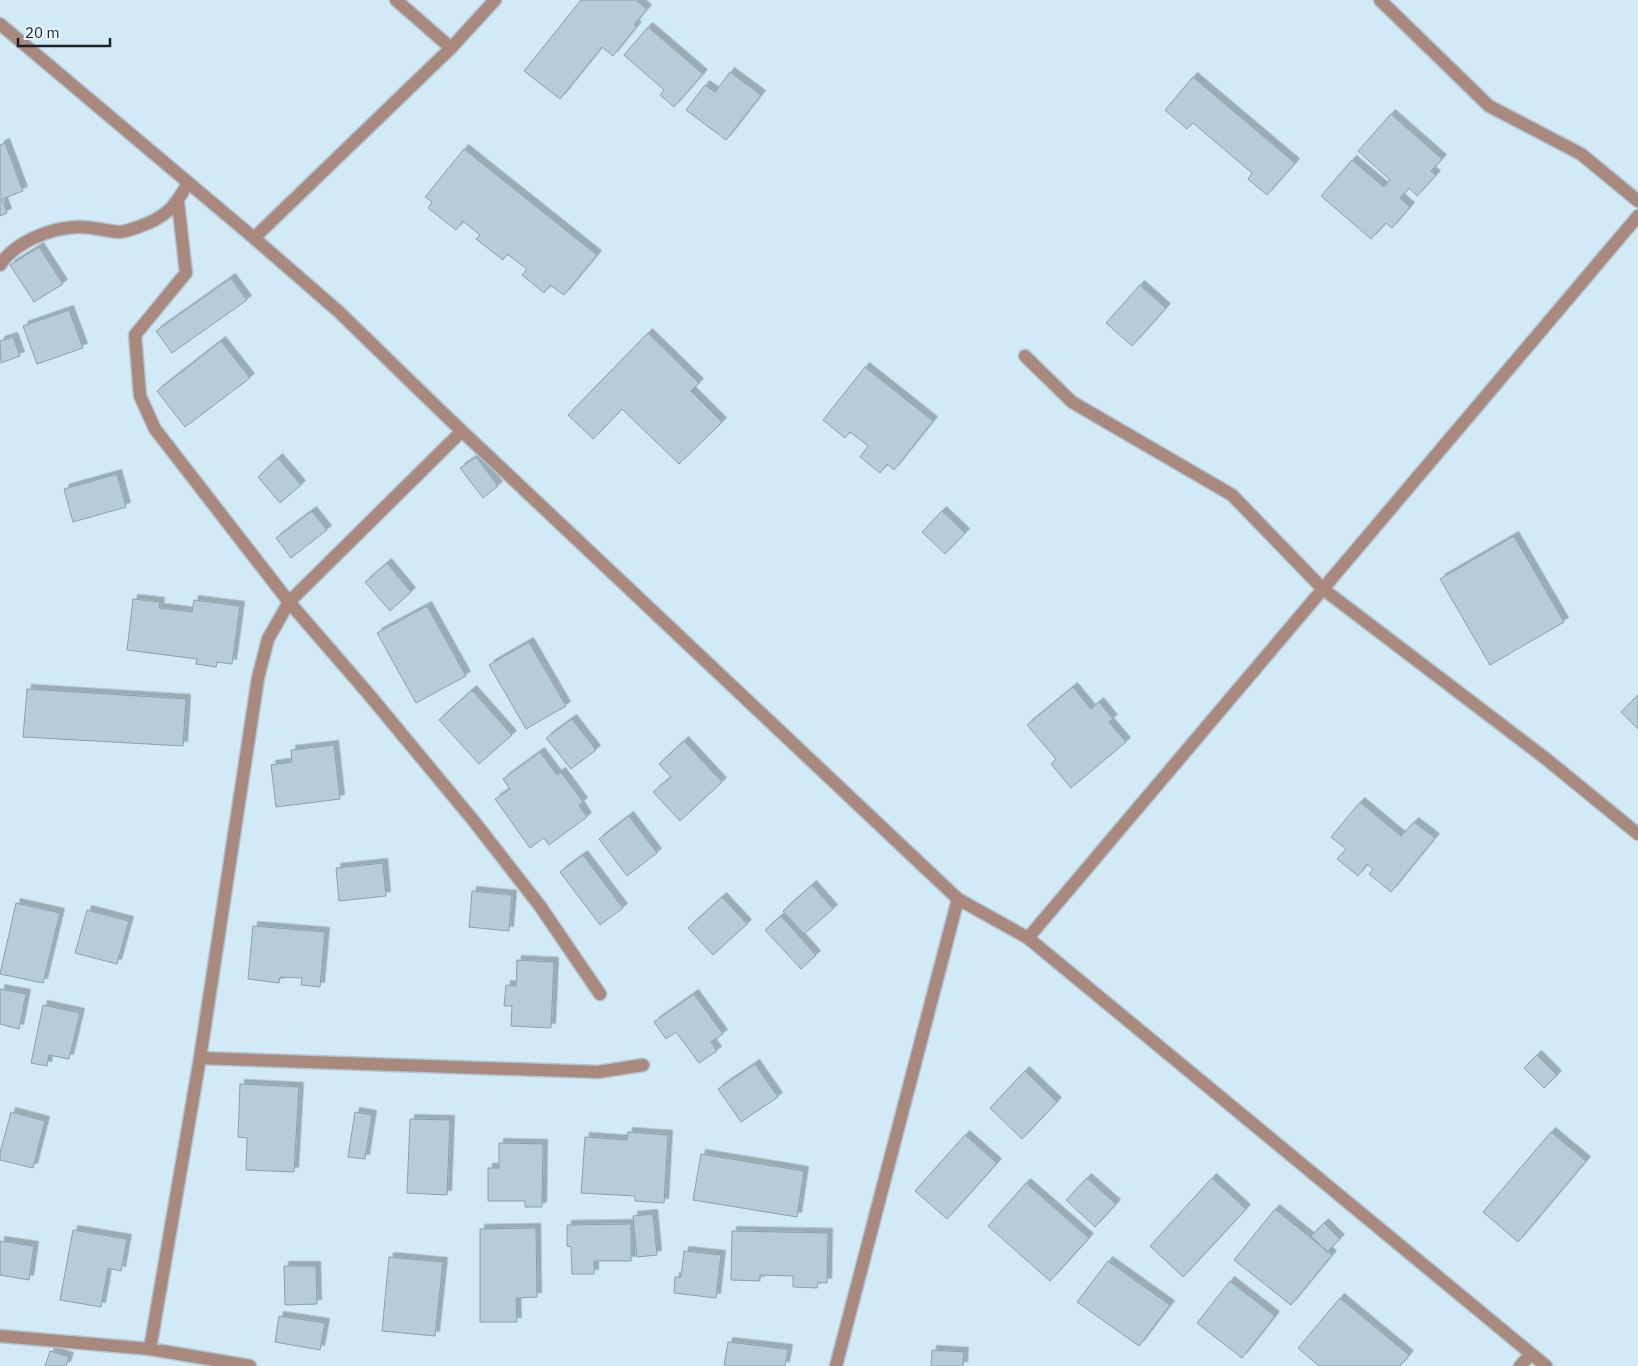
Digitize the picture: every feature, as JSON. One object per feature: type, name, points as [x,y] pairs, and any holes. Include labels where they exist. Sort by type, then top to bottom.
[{"type":"street","points":[[396,0],[451,48]]},
{"type":"street","points":[[254,238],[451,48],[495,0]]},
{"type":"street","points":[[1380,0],[1489,106],[1581,154],[1638,200]]},
{"type":"street","points":[[0,24],[338,311],[462,431],[958,899],[1028,938],[1546,1366]]},
{"type":"street","points":[[0,265],[6,255],[37,235],[77,227],[122,232],[164,216],[178,202],[188,183]]},
{"type":"street","points":[[178,202],[186,273],[135,335],[140,396],[155,429],[289,602],[473,820],[540,906],[600,994]]},
{"type":"street","points":[[1028,938],[1638,216]]},
{"type":"street","points":[[1025,356],[1072,402],[1232,495],[1323,589],[1545,758],[1638,834]]},
{"type":"street","points":[[150,1349],[200,1058],[258,678],[268,639],[289,602],[462,431]]},
{"type":"street","points":[[836,1366],[958,899]]},
{"type":"street","points":[[200,1058],[598,1072],[643,1066]]},
{"type":"street","points":[[0,1336],[150,1349],[250,1366]]},
{"type":"street","points":[[1520,1366],[1531,1354]]},
{"type":"building","points":[[581,0],[636,0],[647,9],[634,25],[637,26],[613,56],[602,47],[560,99],[524,71]]},
{"type":"building","points":[[648,27],[703,74],[674,107],[660,95],[664,90],[624,55]]},
{"type":"building","points":[[730,72],[761,95],[726,140],[686,110],[705,85],[715,92]]},
{"type":"building","points":[[1193,77],[1295,163],[1267,195],[1248,179],[1252,173],[1193,123],[1187,129],[1165,110]]},
{"type":"building","points":[[1391,114],[1442,159],[1431,171],[1436,175],[1417,196],[1409,188],[1400,198],[1410,207],[1392,228],[1386,223],[1371,239],[1321,196],[1352,160],[1384,187],[1390,180],[1358,151]]},
{"type":"building","points":[[5,143],[23,191],[2,199],[7,213],[0,216],[0,145]]},
{"type":"building","points":[[464,149],[597,255],[564,295],[550,285],[544,293],[522,275],[527,269],[507,254],[503,260],[476,239],[480,235],[463,221],[456,230],[428,208],[432,202],[425,197]]},
{"type":"building","points":[[39,247],[63,284],[34,302],[10,265]]},
{"type":"building","points":[[231,278],[247,300],[172,353],[156,331]]},
{"type":"building","points":[[1140,285],[1166,308],[1132,346],[1106,323]]},
{"type":"building","points":[[69,310],[83,348],[37,364],[23,326]]},
{"type":"building","points":[[648,333],[699,383],[691,391],[722,422],[679,464],[622,409],[593,439],[568,415]]},
{"type":"building","points":[[13,337],[20,356],[1,363],[0,341]]},
{"type":"building","points":[[221,341],[250,378],[185,427],[157,391]]},
{"type":"building","points":[[865,367],[933,421],[894,470],[887,464],[880,473],[860,457],[868,446],[850,432],[845,438],[823,420]]},
{"type":"building","points":[[476,457],[498,486],[483,498],[460,468]]},
{"type":"building","points":[[278,458],[301,485],[280,503],[258,477]]},
{"type":"building","points":[[117,474],[126,507],[73,522],[64,489]]},
{"type":"building","points":[[312,511],[327,530],[291,558],[276,538]]},
{"type":"building","points":[[942,511],[965,533],[945,554],[922,532]]},
{"type":"building","points":[[1514,536],[1564,622],[1490,665],[1440,579]]},
{"type":"building","points":[[387,563],[411,592],[390,611],[365,582]]},
{"type":"building","points":[[133,599],[160,602],[159,608],[192,612],[194,600],[240,606],[232,664],[217,662],[216,667],[196,664],[197,659],[127,650]]},
{"type":"building","points":[[427,606],[466,676],[416,703],[377,633]]},
{"type":"building","points":[[529,642],[566,706],[526,729],[489,665]]},
{"type":"building","points":[[1073,687],[1091,709],[1099,702],[1113,719],[1109,722],[1126,742],[1071,788],[1051,764],[1056,759],[1027,725]]},
{"type":"building","points":[[27,689],[186,699],[183,746],[23,737]]},
{"type":"building","points":[[472,690],[512,735],[479,764],[439,720]]},
{"type":"building","points":[[1638,695],[1638,729],[1621,712]]},
{"type":"building","points":[[572,719],[596,750],[571,769],[546,738]]},
{"type":"building","points":[[684,741],[722,782],[680,821],[653,792],[671,777],[659,764]]},
{"type":"building","points":[[334,745],[340,799],[276,807],[271,765],[292,762],[291,750]]},
{"type":"building","points":[[540,752],[557,775],[561,772],[583,802],[579,805],[587,817],[549,845],[544,838],[530,848],[495,799],[510,789],[503,779]]},
{"type":"building","points":[[1360,802],[1401,836],[1414,822],[1435,838],[1391,892],[1369,874],[1373,869],[1367,864],[1358,876],[1337,859],[1346,849],[1331,837]]},
{"type":"building","points":[[629,816],[657,853],[627,876],[599,839]]},
{"type":"building","points":[[583,855],[623,908],[600,925],[560,872]]},
{"type":"building","points":[[383,863],[386,896],[339,901],[336,868]]},
{"type":"building","points":[[812,885],[833,909],[804,934],[783,911]]},
{"type":"building","points":[[472,891],[512,895],[509,931],[469,927]]},
{"type":"building","points":[[722,897],[747,924],[713,955],[688,928]]},
{"type":"building","points":[[16,903],[60,913],[43,983],[0,974]]},
{"type":"building","points":[[87,910],[129,921],[117,964],[75,953]]},
{"type":"building","points":[[781,916],[816,955],[801,969],[765,930]]},
{"type":"building","points":[[253,926],[325,932],[320,987],[301,985],[302,978],[280,977],[279,983],[248,979]]},
{"type":"building","points":[[517,960],[554,962],[551,1028],[511,1026],[512,1006],[504,1006],[506,985],[516,986]]},
{"type":"building","points":[[0,989],[26,994],[19,1029],[0,1024]]},
{"type":"building","points":[[694,994],[723,1034],[711,1042],[717,1051],[699,1063],[676,1032],[666,1039],[654,1022]]},
{"type":"building","points":[[43,1005],[80,1013],[69,1059],[49,1055],[47,1066],[31,1063]]},
{"type":"building","points":[[1537,1055],[1557,1075],[1544,1088],[1524,1068]]},
{"type":"building","points":[[755,1064],[778,1097],[741,1122],[718,1089]]},
{"type":"building","points":[[1025,1071],[1057,1102],[1022,1139],[990,1108]]},
{"type":"building","points":[[240,1084],[299,1087],[294,1172],[246,1170],[247,1138],[238,1137]]},
{"type":"building","points":[[11,1112],[45,1121],[33,1168],[0,1160],[0,1153]]},
{"type":"building","points":[[355,1112],[372,1115],[365,1159],[348,1157]]},
{"type":"building","points":[[410,1119],[450,1120],[447,1195],[407,1193]]},
{"type":"building","points":[[628,1132],[668,1135],[664,1203],[635,1201],[635,1196],[581,1193],[585,1137],[627,1140]]},
{"type":"building","points":[[1551,1132],[1586,1161],[1518,1242],[1483,1212]]},
{"type":"building","points":[[965,1135],[997,1163],[947,1219],[915,1191]]},
{"type":"building","points":[[499,1143],[543,1144],[542,1207],[525,1207],[525,1201],[488,1201],[488,1168],[499,1168]]},
{"type":"building","points":[[701,1154],[804,1171],[797,1217],[693,1200]]},
{"type":"building","points":[[1087,1178],[1116,1204],[1095,1227],[1066,1200]]},
{"type":"building","points":[[1212,1178],[1246,1209],[1183,1277],[1150,1246]]},
{"type":"building","points":[[1026,1183],[1089,1238],[1050,1281],[988,1226]]},
{"type":"building","points":[[1275,1209],[1332,1255],[1291,1305],[1234,1260]]},
{"type":"building","points":[[653,1214],[657,1255],[637,1257],[633,1216]]},
{"type":"building","points":[[1324,1223],[1340,1239],[1327,1252],[1311,1236]]},
{"type":"building","points":[[631,1224],[631,1261],[594,1261],[594,1274],[572,1274],[571,1247],[567,1246],[567,1225]]},
{"type":"building","points":[[536,1228],[537,1297],[516,1298],[517,1322],[480,1322],[480,1229]]},
{"type":"building","points":[[73,1230],[127,1239],[121,1271],[108,1268],[101,1307],[60,1300]]},
{"type":"building","points":[[732,1231],[828,1233],[827,1283],[818,1282],[817,1288],[793,1287],[793,1276],[760,1275],[760,1281],[731,1280]]},
{"type":"building","points":[[0,1241],[34,1246],[29,1280],[0,1275]]},
{"type":"building","points":[[684,1251],[721,1255],[716,1298],[674,1293],[675,1277],[681,1277]]},
{"type":"building","points":[[389,1257],[443,1262],[435,1336],[382,1331]]},
{"type":"building","points":[[1108,1261],[1170,1305],[1139,1346],[1077,1302]]},
{"type":"building","points":[[284,1266],[316,1266],[317,1304],[285,1305]]},
{"type":"building","points":[[1230,1281],[1275,1316],[1242,1358],[1197,1323]]},
{"type":"building","points":[[1340,1298],[1409,1355],[1400,1366],[1319,1366],[1298,1348]]},
{"type":"building","points":[[279,1316],[325,1323],[320,1350],[275,1342]]},
{"type":"building","points":[[728,1342],[788,1349],[785,1366],[724,1366]]},
{"type":"building","points":[[932,1350],[964,1352],[963,1366],[931,1366]]},
{"type":"building","points":[[50,1351],[69,1357],[66,1366],[45,1366]]}]
